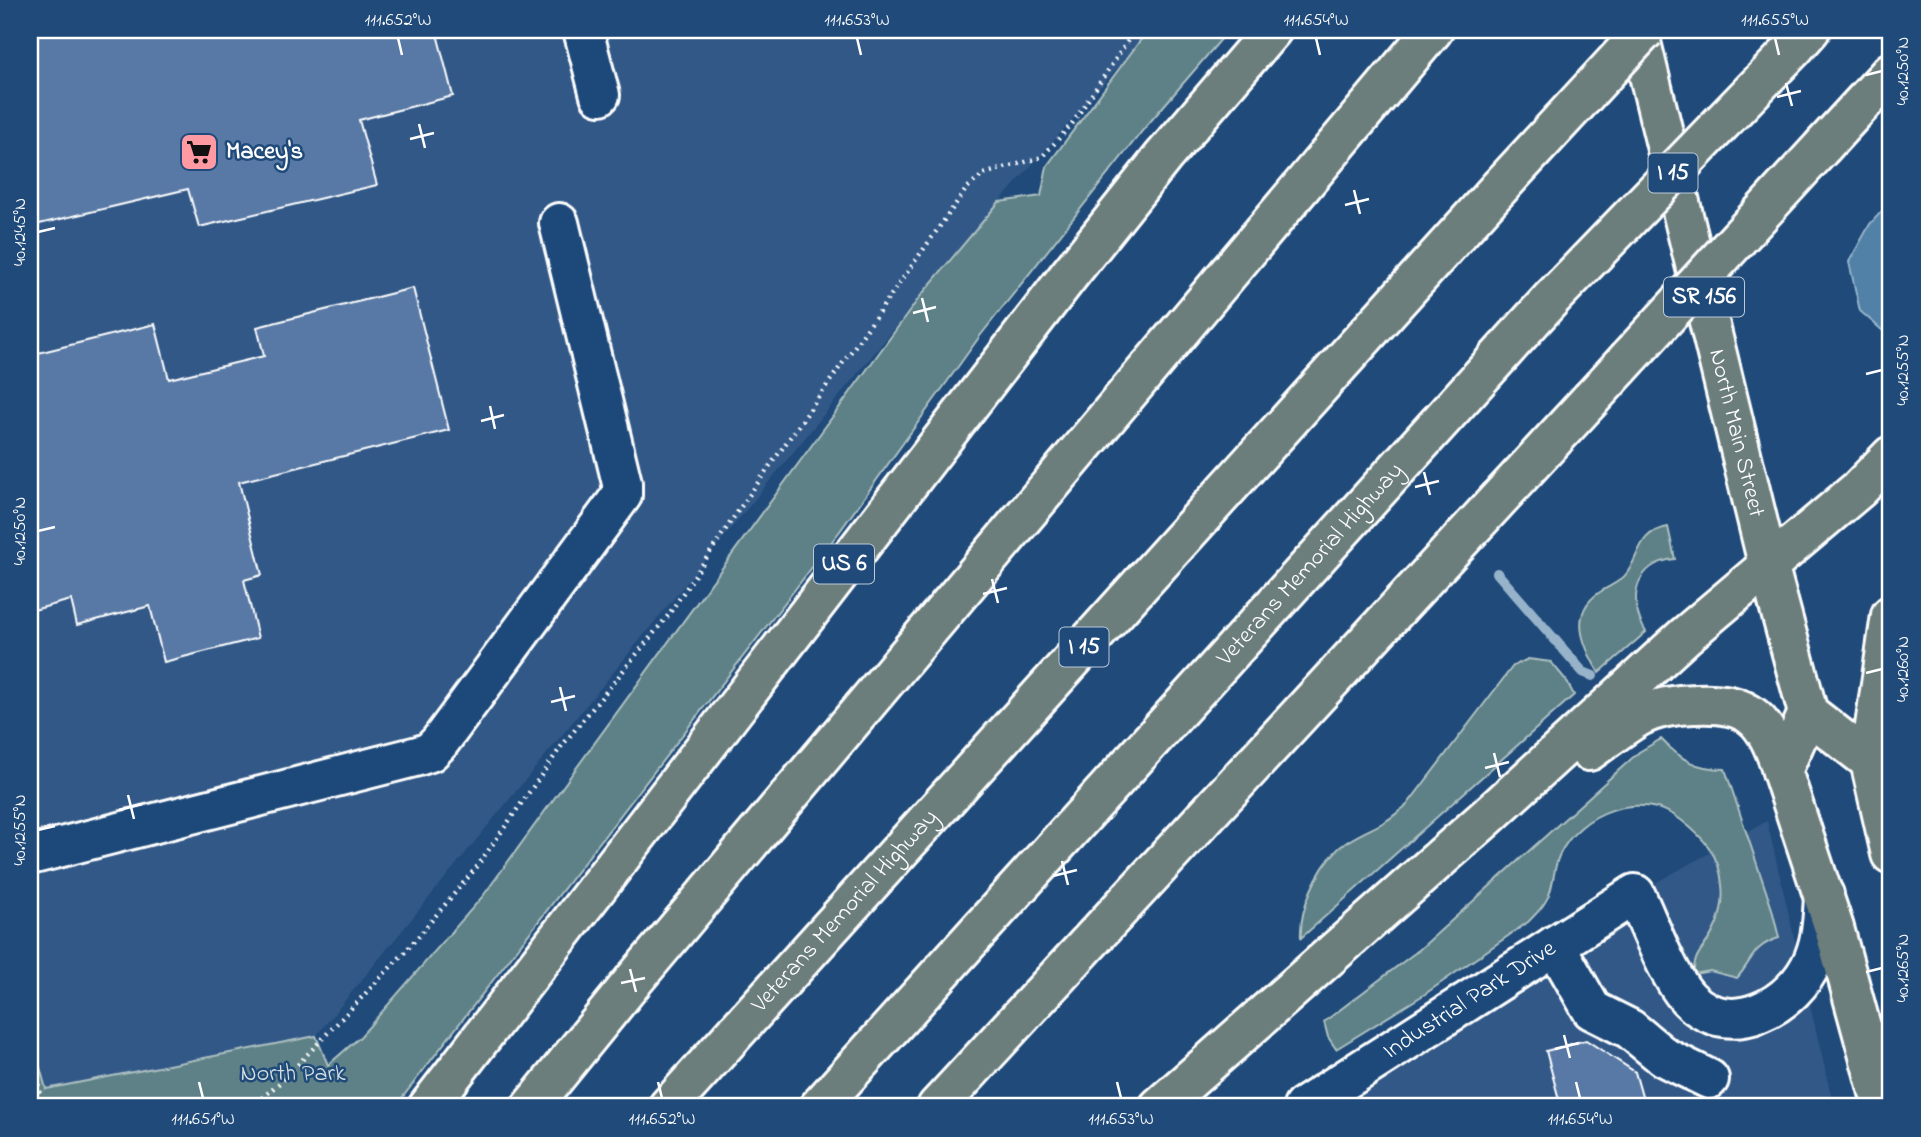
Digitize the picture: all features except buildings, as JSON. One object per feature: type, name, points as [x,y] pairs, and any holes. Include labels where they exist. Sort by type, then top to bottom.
[{"type":"main road","name":"US 6","points":[[428,1107],[1069,275],[1163,157],[1272,30]]},
{"type":"main road","points":[[531,1107],[634,980],[1424,41],[1451,30]]},
{"type":"main road","name":"North Main Street","points":[[1638,30],[1768,564],[1808,713]]},
{"type":"main road","name":"Veterans Memorial Highway","points":[[668,1107],[1645,30]]},
{"type":"main road","name":"Veterans Memorial Highway","points":[[819,1107],[1552,298],[1802,39]]},
{"type":"main road","points":[[937,1107],[1891,72]]},
{"type":"main road","points":[[1159,1107],[1488,817],[1685,636],[1859,489],[1891,456]]},
{"type":"main road","points":[[1891,615],[1870,761],[1891,854]]},
{"type":"main road","points":[[1488,817],[1639,716],[1678,704],[1714,702],[1736,705],[1756,719],[1773,742],[1824,895],[1883,1107]]},
{"type":"main road","points":[[1782,771],[1808,713],[1870,761]]},
{"type":"street","points":[[583,30],[600,95]]},
{"type":"street","points":[[30,855],[418,756],[430,752],[439,743],[622,495],[622,483],[559,223]]},
{"type":"street","name":"Industrial Park Drive","points":[[1303,1107],[1635,894],[1672,973],[1687,998],[1703,1011],[1722,1017],[1737,1018],[1772,1008],[1787,997],[1813,960],[1822,930],[1824,895]]},
{"type":"street","points":[[1555,946],[1591,1010],[1630,1029],[1664,1057],[1709,1079]]},
{"type":"path","points":[[251,1107],[283,1080],[405,953],[476,868],[561,747],[667,617],[967,188],[984,174],[1042,157],[1072,124],[1135,30]]},
{"type":"path","points":[[30,1050],[44,1107]]},
{"type":"shaded area","points":[[30,30],[1151,30],[980,224],[316,1036],[46,1089],[30,1031]]},
{"type":"shaded area","points":[[1891,201],[1891,327],[1882,330],[1860,311],[1849,262],[1870,224]]},
{"type":"shaded area","points":[[1767,821],[1834,1107],[1346,1107],[1635,894]]},
{"type":"green space","name":"North Park","points":[[1148,30],[1229,30],[1143,130],[980,336],[840,531],[395,1107],[30,1107],[30,1031],[46,1089],[316,1036],[328,1065],[360,1037],[483,896],[922,294],[999,202],[1041,196],[1047,166]]},
{"type":"green space","points":[[1668,527],[1675,559],[1650,568],[1638,585],[1637,608],[1646,632],[1599,673],[1584,641],[1581,620],[1584,610],[1590,600],[1624,576],[1651,533]]},
{"type":"green space","points":[[1528,659],[1551,662],[1574,695],[1301,938],[1306,903],[1330,858],[1348,841],[1386,821],[1407,805],[1513,666]]},
{"type":"green space","points":[[1661,739],[1675,753],[1690,762],[1725,769],[1772,909],[1779,938],[1758,949],[1737,978],[1710,971],[1694,974],[1697,956],[1713,932],[1721,909],[1721,874],[1714,856],[1696,833],[1665,811],[1648,806],[1612,810],[1581,827],[1568,841],[1557,860],[1548,896],[1528,922],[1425,994],[1336,1049],[1328,1037],[1324,1022],[1420,949],[1639,752]]},
{"type":"waterway","points":[[1497,573],[1583,672],[1593,676]]},
{"type":"place","name":"Macey's","points":[[199,152]]}]
